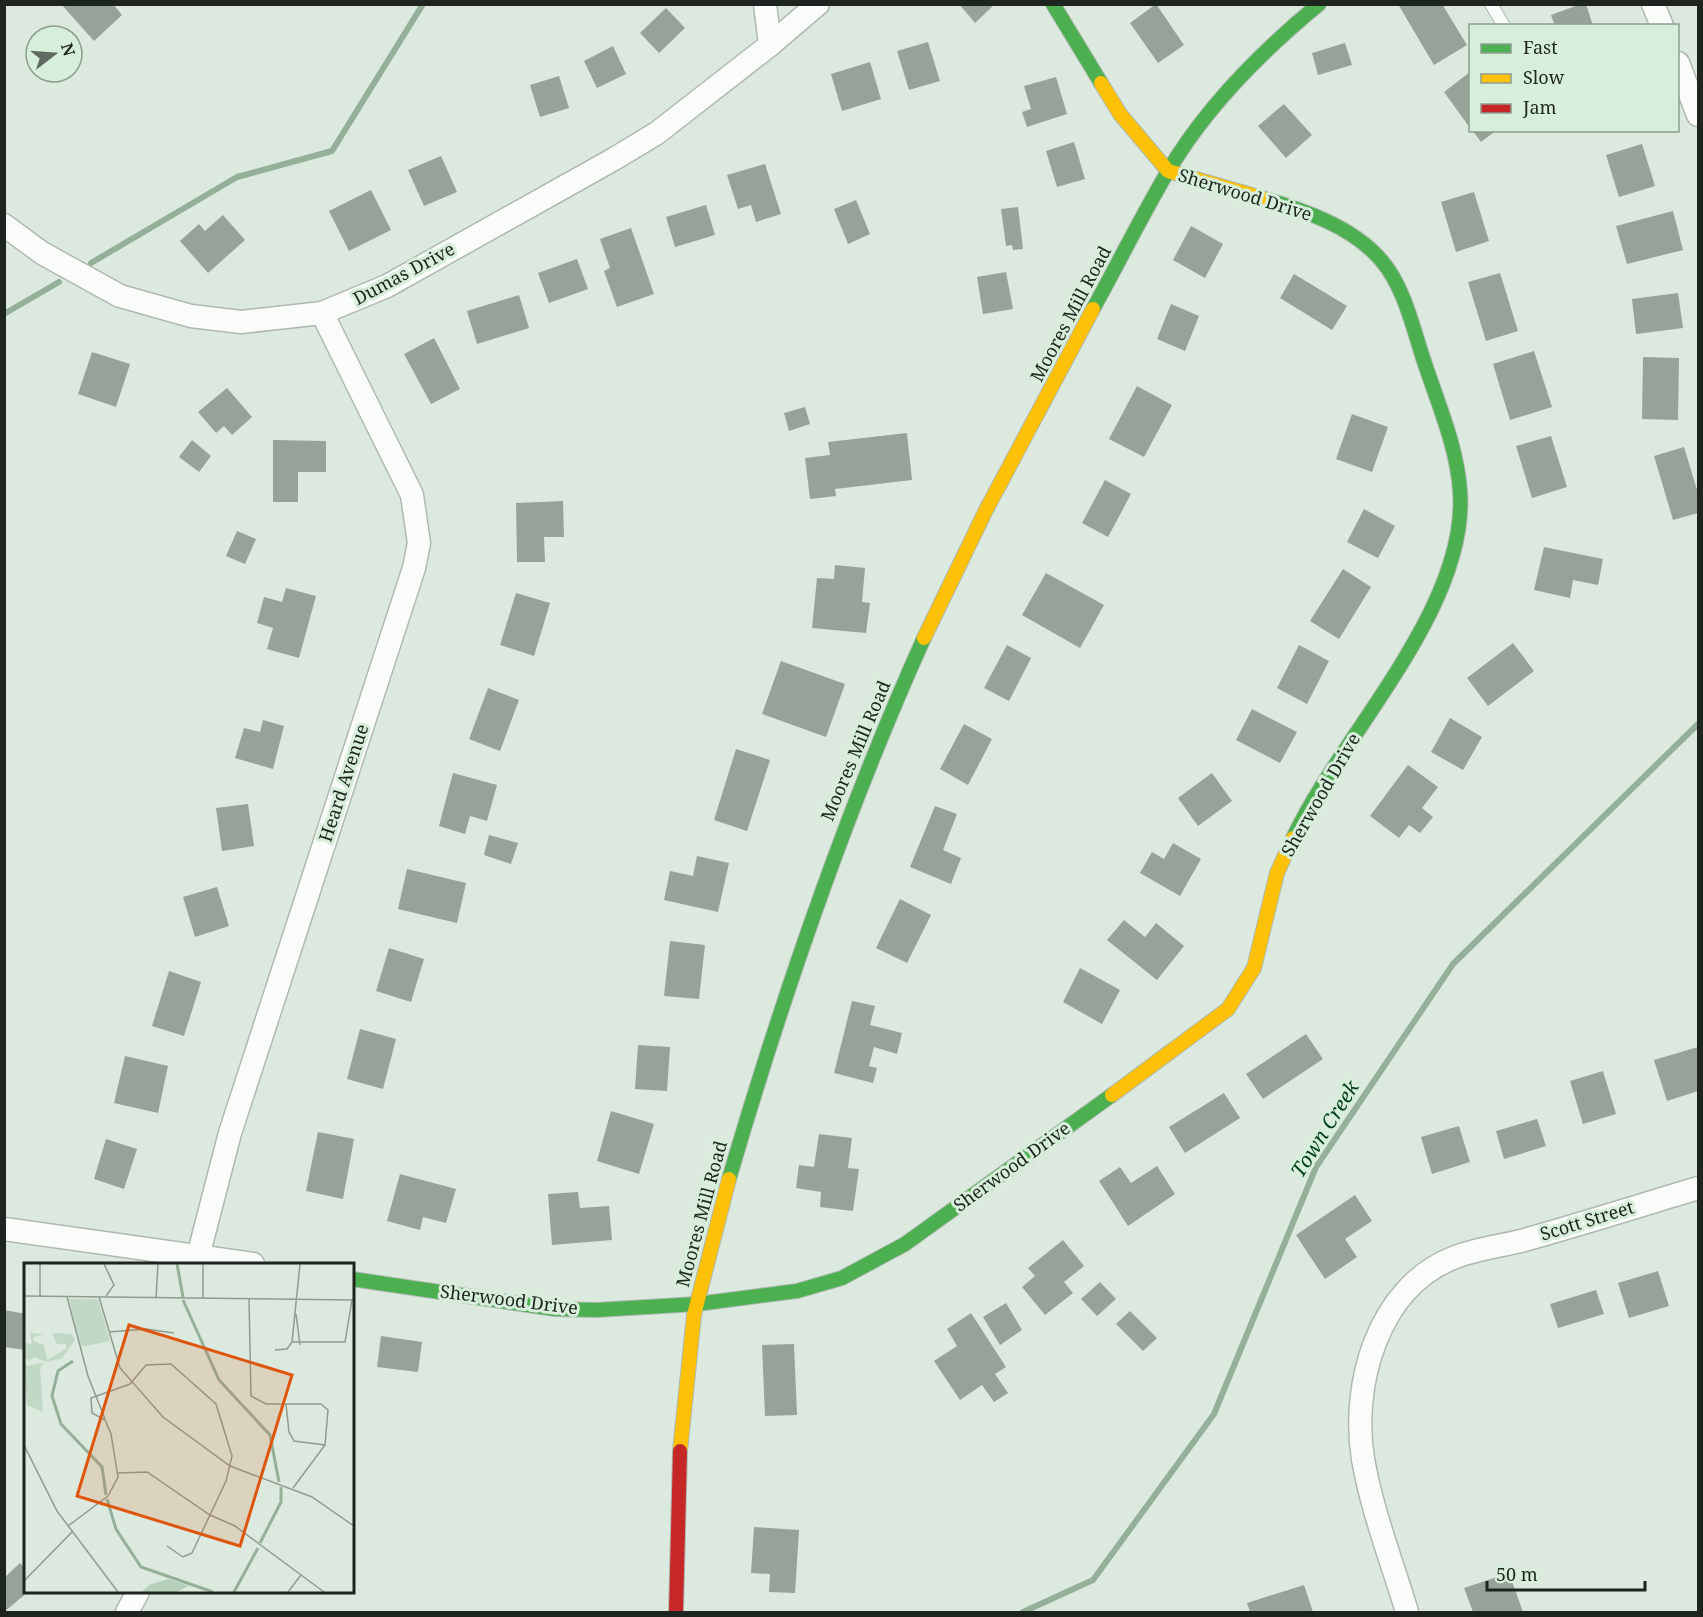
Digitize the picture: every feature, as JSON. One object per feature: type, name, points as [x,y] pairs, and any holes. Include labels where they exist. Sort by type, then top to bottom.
[{"type":"street","points":[[765,4],[770,45]]},
{"type":"street","name":"Dumas Drive","points":[[4,225],[42,253],[120,296],[191,316],[241,322],[322,313],[387,286],[657,133],[770,45],[818,4]]},
{"type":"street","name":"Sherwood Drive","points":[[354,1279],[555,1309],[596,1310],[697,1304],[797,1291],[842,1278],[905,1244],[1210,1025],[1228,1009],[1254,968],[1277,873],[1298,828],[1404,661],[1428,618],[1444,580],[1451,561],[1458,526],[1460,490],[1451,444],[1405,304],[1382,261],[1365,245],[1324,220],[1296,208],[1168,171],[1120,114],[1053,4]]},
{"type":"street","name":"Moores Mill Road","points":[[676,1612],[679,1475],[689,1350],[697,1304],[725,1190],[794,967],[843,829],[898,695],[960,560],[1168,171],[1207,114],[1233,84],[1284,32],[1319,4]]},
{"type":"street","points":[[1653,4],[1661,24]]},
{"type":"street","points":[[1679,68],[1698,115]]},
{"type":"street","name":"Heard Avenue","points":[[197,1261],[230,1133],[414,568],[419,543],[412,495],[322,313]]},
{"type":"street","name":"Scott Street","points":[[1407,1612],[1363,1458],[1361,1411],[1364,1387],[1375,1342],[1394,1303],[1409,1287],[1451,1258],[1526,1240],[1698,1188]]},
{"type":"street","points":[[4,1229],[197,1261],[234,1263]]},
{"type":"street","points":[[128,1612],[138,1593]]},
{"type":"lane","points":[[1491,4],[1503,24]]},
{"type":"building","points":[[61,4],[113,4],[122,15],[94,41],[84,30],[84,24],[79,24]]},
{"type":"building","points":[[959,4],[995,4],[975,23]]},
{"type":"building","points":[[1156,4],[1184,45],[1158,63],[1130,23]]},
{"type":"building","points":[[1398,4],[1442,4],[1467,45],[1434,65]]},
{"type":"building","points":[[1586,4],[1592,24],[1554,24],[1551,15]]},
{"type":"building","points":[[666,8],[685,28],[659,53],[640,33]]},
{"type":"building","points":[[928,42],[940,81],[909,90],[897,51]]},
{"type":"building","points":[[1345,43],[1352,65],[1318,75],[1312,53]]},
{"type":"building","points":[[613,46],[626,74],[597,88],[584,61]]},
{"type":"building","points":[[870,62],[881,99],[842,111],[831,74]]},
{"type":"building","points":[[1469,73],[1469,127],[1444,92]]},
{"type":"building","points":[[559,76],[569,108],[540,117],[530,85]]},
{"type":"building","points":[[1056,77],[1067,114],[1027,127],[1022,112],[1031,109],[1024,86]]},
{"type":"building","points":[[1284,104],[1312,135],[1286,158],[1258,126]]},
{"type":"building","points":[[1474,132],[1494,132],[1481,142]]},
{"type":"building","points":[[1074,142],[1085,179],[1057,187],[1046,151]]},
{"type":"building","points":[[1642,144],[1655,186],[1619,197],[1606,155]]},
{"type":"building","points":[[441,156],[457,192],[424,206],[408,170]]},
{"type":"building","points":[[765,164],[781,214],[756,222],[751,205],[738,209],[727,175]]},
{"type":"building","points":[[371,190],[391,230],[349,251],[329,211]]},
{"type":"building","points":[[1474,192],[1489,241],[1456,252],[1441,202]]},
{"type":"building","points":[[856,200],[870,234],[848,244],[834,209]]},
{"type":"building","points":[[706,205],[715,235],[675,247],[666,217]]},
{"type":"building","points":[[1018,207],[1023,249],[1013,250],[1012,245],[1006,246],[1001,209]]},
{"type":"building","points":[[1673,211],[1683,250],[1627,264],[1616,226]]},
{"type":"building","points":[[223,215],[245,240],[208,273],[180,241],[199,224],[205,231]]},
{"type":"building","points":[[1191,226],[1223,244],[1205,278],[1173,260]]},
{"type":"building","points":[[631,228],[654,294],[617,307],[604,271],[610,268],[600,239]]},
{"type":"building","points":[[577,259],[588,289],[549,303],[538,273]]},
{"type":"building","points":[[1006,272],[1013,309],[983,314],[977,277]]},
{"type":"building","points":[[1500,273],[1518,331],[1486,341],[1468,282]]},
{"type":"building","points":[[1294,274],[1347,306],[1332,330],[1280,298]]},
{"type":"building","points":[[1678,293],[1683,328],[1636,334],[1632,299]]},
{"type":"building","points":[[519,295],[529,328],[477,344],[467,311]]},
{"type":"building","points":[[1171,304],[1199,316],[1185,351],[1157,339]]},
{"type":"building","points":[[434,338],[460,389],[431,404],[404,354]]},
{"type":"building","points":[[1534,351],[1552,407],[1510,420],[1493,364]]},
{"type":"building","points":[[92,352],[130,364],[116,407],[78,394]]},
{"type":"building","points":[[1643,357],[1679,358],[1678,420],[1642,419]]},
{"type":"building","points":[[1137,386],[1172,405],[1144,457],[1109,439]]},
{"type":"building","points":[[227,388],[252,417],[232,435],[224,426],[216,433],[198,412]]},
{"type":"building","points":[[805,407],[810,424],[789,431],[784,413]]},
{"type":"building","points":[[1352,414],[1388,427],[1372,472],[1336,459]]},
{"type":"building","points":[[907,433],[912,480],[835,489],[836,496],[810,499],[805,458],[830,455],[828,442]]},
{"type":"building","points":[[1551,436],[1567,487],[1532,498],[1516,446]]},
{"type":"building","points":[[192,440],[211,456],[199,472],[179,457]]},
{"type":"building","points":[[273,440],[326,441],[326,472],[298,472],[298,502],[273,502]]},
{"type":"building","points":[[1684,447],[1698,493],[1698,513],[1673,520],[1654,456]]},
{"type":"building","points":[[1105,480],[1131,494],[1108,537],[1082,523]]},
{"type":"building","points":[[563,501],[564,537],[544,537],[545,562],[517,562],[516,503]]},
{"type":"building","points":[[1364,509],[1395,526],[1378,558],[1347,542]]},
{"type":"building","points":[[237,531],[256,539],[245,564],[226,556]]},
{"type":"building","points":[[1544,547],[1603,559],[1598,585],[1573,580],[1570,598],[1534,590]]},
{"type":"building","points":[[835,565],[865,568],[862,602],[870,603],[866,633],[812,628],[817,578],[834,579]]},
{"type":"building","points":[[1343,569],[1371,587],[1339,639],[1310,621]]},
{"type":"building","points":[[1046,573],[1104,605],[1080,648],[1022,615]]},
{"type":"building","points":[[286,588],[316,596],[299,658],[267,649],[273,628],[257,623],[264,597],[282,602]]},
{"type":"building","points":[[516,593],[550,603],[534,656],[500,645]]},
{"type":"building","points":[[1513,643],[1534,671],[1488,706],[1467,678]]},
{"type":"building","points":[[1007,645],[1031,658],[1009,701],[984,688]]},
{"type":"building","points":[[1299,645],[1329,661],[1307,704],[1277,688]]},
{"type":"building","points":[[781,661],[845,684],[826,737],[762,714]]},
{"type":"building","points":[[488,688],[519,700],[500,751],[469,739]]},
{"type":"building","points":[[1252,709],[1297,732],[1280,763],[1236,740]]},
{"type":"building","points":[[1450,718],[1482,737],[1463,770],[1431,752]]},
{"type":"building","points":[[263,720],[284,726],[273,769],[235,758],[244,728],[260,732]]},
{"type":"building","points":[[964,724],[992,739],[968,785],[940,769]]},
{"type":"building","points":[[736,749],[770,760],[747,831],[714,820]]},
{"type":"building","points":[[1408,765],[1438,787],[1422,808],[1433,817],[1420,833],[1409,825],[1399,838],[1370,816]]},
{"type":"building","points":[[453,773],[497,785],[487,821],[470,816],[465,834],[439,826]]},
{"type":"building","points":[[1212,773],[1232,801],[1198,826],[1178,798]]},
{"type":"building","points":[[248,804],[254,846],[222,851],[216,808]]},
{"type":"building","points":[[935,806],[957,814],[943,850],[961,858],[951,884],[910,867]]},
{"type":"building","points":[[489,835],[518,843],[511,864],[484,855]]},
{"type":"building","points":[[1173,843],[1201,859],[1180,896],[1140,873],[1152,852],[1164,859]]},
{"type":"building","points":[[697,856],[729,863],[718,912],[664,900],[670,871],[693,876]]},
{"type":"building","points":[[407,869],[466,883],[457,923],[398,909]]},
{"type":"building","points":[[217,887],[229,926],[195,937],[183,897]]},
{"type":"building","points":[[900,899],[931,915],[907,963],[876,948]]},
{"type":"building","points":[[1124,920],[1145,937],[1156,923],[1184,946],[1157,980],[1107,940]]},
{"type":"building","points":[[670,941],[705,945],[699,999],[664,996]]},
{"type":"building","points":[[389,948],[424,959],[411,1002],[376,991]]},
{"type":"building","points":[[1080,968],[1120,990],[1102,1024],[1063,1002]]},
{"type":"building","points":[[169,971],[201,982],[184,1036],[152,1026]]},
{"type":"building","points":[[852,1001],[875,1006],[870,1025],[902,1033],[897,1054],[874,1047],[869,1066],[877,1068],[873,1083],[834,1073]]},
{"type":"building","points":[[360,1029],[396,1039],[383,1089],[347,1079]]},
{"type":"building","points":[[1306,1034],[1323,1059],[1263,1099],[1246,1074]]},
{"type":"building","points":[[638,1045],[670,1047],[667,1091],[635,1089]]},
{"type":"building","points":[[1698,1047],[1698,1091],[1667,1101],[1654,1060]]},
{"type":"building","points":[[125,1056],[168,1066],[158,1113],[114,1103]]},
{"type":"building","points":[[1603,1071],[1616,1114],[1583,1124],[1570,1081]]},
{"type":"building","points":[[1224,1093],[1240,1118],[1185,1153],[1169,1127]]},
{"type":"building","points":[[611,1111],[654,1124],[639,1174],[597,1161]]},
{"type":"building","points":[[1537,1119],[1546,1146],[1504,1159],[1496,1131]]},
{"type":"building","points":[[1459,1126],[1470,1162],[1432,1174],[1421,1137]]},
{"type":"building","points":[[318,1132],[354,1139],[343,1199],[306,1191]]},
{"type":"building","points":[[819,1134],[852,1138],[848,1168],[859,1169],[853,1211],[820,1207],[821,1192],[796,1188],[799,1165],[814,1167]]},
{"type":"building","points":[[106,1139],[137,1149],[124,1189],[94,1179]]},
{"type":"building","points":[[1157,1166],[1175,1194],[1128,1226],[1099,1181],[1120,1167],[1131,1183]]},
{"type":"building","points":[[400,1174],[456,1189],[446,1223],[423,1217],[420,1230],[387,1221]]},
{"type":"building","points":[[578,1192],[580,1208],[609,1206],[612,1240],[552,1245],[548,1194]]},
{"type":"building","points":[[1355,1195],[1372,1221],[1345,1239],[1357,1257],[1325,1279],[1296,1235]]},
{"type":"building","points":[[1063,1240],[1084,1266],[1064,1282],[1073,1293],[1045,1315],[1022,1287],[1035,1276],[1028,1268]]},
{"type":"building","points":[[1658,1271],[1669,1306],[1629,1318],[1618,1283]]},
{"type":"building","points":[[1100,1282],[1116,1299],[1097,1316],[1081,1299]]},
{"type":"building","points":[[1596,1290],[1604,1314],[1558,1328],[1550,1304]]},
{"type":"building","points":[[1006,1303],[1022,1330],[1000,1345],[983,1317]]},
{"type":"building","points":[[4,1310],[24,1314],[24,1350],[4,1347]]},
{"type":"building","points":[[1130,1311],[1157,1338],[1143,1351],[1116,1324]]},
{"type":"building","points":[[971,1313],[1006,1367],[995,1374],[1008,1393],[994,1402],[982,1385],[960,1400],[934,1361],[957,1346],[947,1329]]},
{"type":"building","points":[[381,1336],[422,1342],[418,1372],[377,1367]]},
{"type":"building","points":[[794,1344],[797,1415],[765,1416],[762,1345]]},
{"type":"building","points":[[754,1527],[799,1530],[795,1593],[769,1592],[770,1574],[751,1573]]},
{"type":"building","points":[[20,1563],[24,1567],[24,1593],[27,1593],[4,1612],[4,1578]]},
{"type":"building","points":[[1509,1573],[1523,1612],[1473,1612],[1464,1588]]},
{"type":"building","points":[[1304,1585],[1313,1612],[1250,1612],[1247,1603]]},
{"type":"waterway","points":[[91,263],[237,177],[332,151],[423,4]]},
{"type":"waterway","points":[[4,314],[59,282]]},
{"type":"waterway","name":"Town Creek","points":[[1023,1612],[1093,1580],[1214,1414],[1316,1167],[1453,964],[1698,724]]},
{"type":"traffic: fast","points":[[1053,4],[1101,83]]},
{"type":"traffic: fast","points":[[1093,309],[1157,190],[1199,126],[1256,61],[1319,4]]},
{"type":"traffic: fast","points":[[1262,198],[1310,214],[1341,229],[1369,248],[1389,270],[1406,305],[1445,422],[1455,457],[1460,491],[1457,535],[1444,580],[1424,625],[1398,670],[1314,798],[1293,838]]},
{"type":"traffic: fast","points":[[729,1179],[771,1041],[817,905],[868,770],[924,638]]},
{"type":"traffic: fast","points":[[354,1279],[555,1309],[596,1310],[697,1304],[797,1291],[842,1278],[905,1244],[1112,1095]]},
{"type":"traffic: slow","points":[[1101,83],[1120,114],[1168,171],[1262,198]]},
{"type":"traffic: slow","points":[[924,638],[985,512],[1093,309]]},
{"type":"traffic: slow","points":[[1112,1095],[1228,1009],[1254,968],[1277,873],[1293,838]]},
{"type":"traffic: slow","points":[[680,1451],[694,1315],[729,1179]]},
{"type":"traffic: jam","points":[[676,1612],[680,1451]]}]
